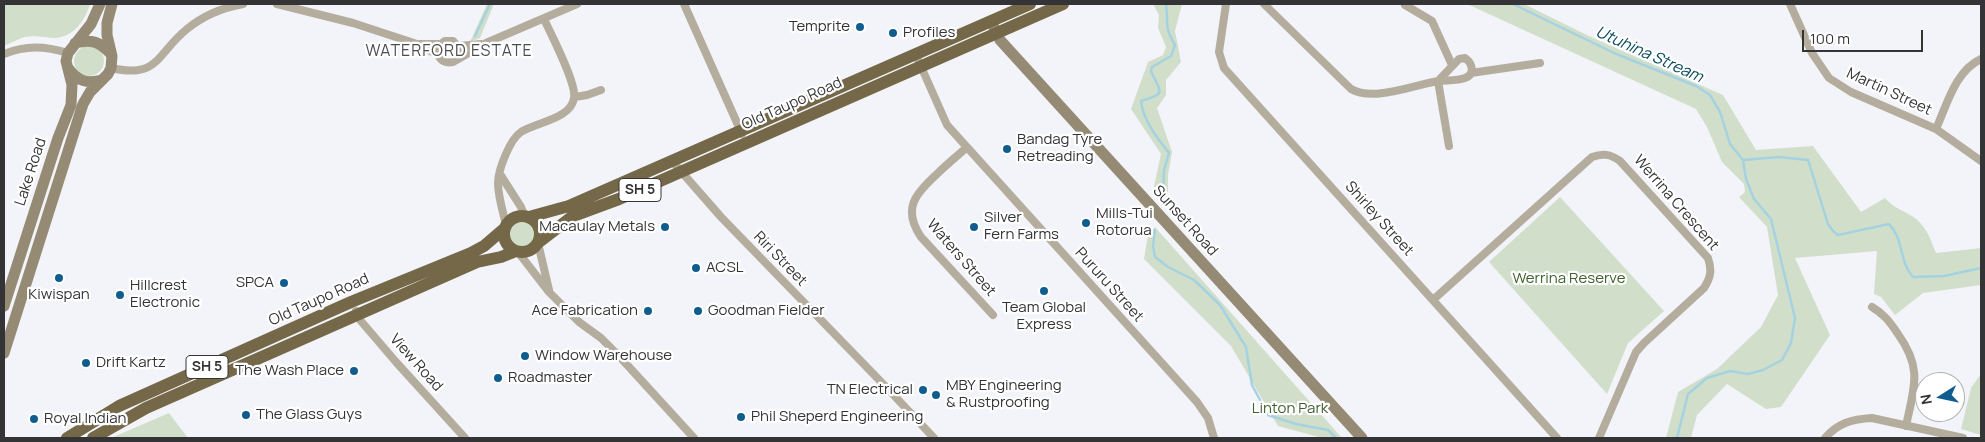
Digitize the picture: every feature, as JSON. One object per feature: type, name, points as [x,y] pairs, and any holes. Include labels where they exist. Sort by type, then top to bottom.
[{"type":"highway","name":"Old Taupo Road","points":[[538,242],[573,216],[619,199],[680,172],[828,92],[1030,4]]},
{"type":"highway","name":"Old Taupo Road","points":[[527,216],[569,206],[672,161],[743,137],[920,66],[1064,4]]},
{"type":"highway","name":"SH 5","points":[[505,226],[516,216],[527,216]]},
{"type":"highway","points":[[527,216],[539,227],[538,242]]},
{"type":"highway","name":"Old Taupo Road","points":[[67,438],[119,406],[351,302],[471,253],[484,246],[505,226]]},
{"type":"highway","points":[[505,226],[504,240],[509,247],[517,252]]},
{"type":"highway","name":"SH 5","points":[[517,252],[527,252],[538,242]]},
{"type":"highway","name":"Old Taupo Road","points":[[93,438],[146,408],[477,262],[517,252]]},
{"type":"highway","name":"Old Taupo Road","points":[[137,398],[147,401],[181,387],[198,386]]},
{"type":"highway","name":"Old Taupo Road","points":[[110,428],[131,411],[137,398]]},
{"type":"main road","points":[[100,4],[92,24],[68,53],[67,66],[72,74],[83,81],[102,80],[111,68],[112,56],[107,29],[112,4]]},
{"type":"main road","name":"Sunset Road","points":[[991,21],[996,33],[1362,438]]},
{"type":"main road","points":[[75,43],[91,40],[103,45],[112,56]]},
{"type":"main road","name":"Lake Road","points":[[4,306],[58,138],[71,105],[72,85],[67,66]]},
{"type":"main road","name":"Lake Road","points":[[4,353],[83,104],[90,92],[102,80]]},
{"type":"main road","name":"Lake Road","points":[[10,285],[17,288],[30,251],[39,240]]},
{"type":"street","points":[[111,68],[134,72],[151,66],[180,36],[196,23],[213,12],[243,4]]},
{"type":"street","points":[[277,4],[353,23],[417,44],[438,55],[442,61],[447,63],[455,62],[458,58],[486,43],[577,4]]},
{"type":"street","points":[[684,4],[743,137]]},
{"type":"street","name":"Shirley Street","points":[[1226,4],[1219,52],[1224,68],[1434,299],[1557,438]]},
{"type":"street","points":[[1264,4],[1356,92],[1372,94],[1438,81],[1466,78],[1473,68],[1470,61],[1465,58],[1459,59],[1438,81]]},
{"type":"street","name":"Martin Street","points":[[1790,4],[1812,53],[1829,78],[1851,92],[1936,129],[1981,161]]},
{"type":"street","points":[[1405,5],[1432,21],[1452,65]]},
{"type":"street","points":[[505,226],[498,184],[502,165],[515,137],[520,132],[562,114],[572,105],[575,97],[570,78],[544,19]]},
{"type":"street","points":[[417,44],[441,44],[451,40],[459,46],[486,43]]},
{"type":"street","points":[[438,55],[441,44]]},
{"type":"street","points":[[4,54],[25,47],[37,46],[68,53]]},
{"type":"street","points":[[458,58],[460,53],[459,46]]},
{"type":"street","name":"Pururu Street","points":[[915,53],[947,125],[1197,402],[1208,418],[1214,438]]},
{"type":"street","points":[[1936,129],[1960,77],[1966,68],[1981,59]]},
{"type":"street","points":[[1471,73],[1540,62]]},
{"type":"street","points":[[1438,81],[1449,146]]},
{"type":"street","points":[[575,97],[601,90]]},
{"type":"street","name":"Waters Street","points":[[966,148],[921,189],[914,200],[912,218],[915,228],[921,237],[993,315]]},
{"type":"street","name":"Werrina Crescent","points":[[1434,299],[1592,157],[1602,154],[1612,155],[1620,161],[1708,258],[1711,267],[1710,279],[1704,288],[1636,352],[1599,438]]},
{"type":"street","name":"Riri Street","points":[[672,161],[721,217],[934,438]]},
{"type":"street","points":[[500,174],[527,216]]},
{"type":"street","points":[[538,242],[549,292]]},
{"type":"street","points":[[517,252],[549,292],[579,322],[601,338],[619,356],[694,438]]},
{"type":"street","name":"View Road","points":[[351,302],[357,315],[396,362],[465,438]]},
{"type":"street","points":[[1872,307],[1888,318],[1912,357],[1915,384],[1906,426]]},
{"type":"street","points":[[1824,438],[1833,429],[1845,422],[1872,418],[1963,438]]},
{"type":"green space","points":[[4,4],[90,4],[85,16],[74,31],[63,37],[25,37],[4,46]]},
{"type":"green space","points":[[487,4],[494,4],[480,38],[470,42]]},
{"type":"green space","points":[[1153,4],[1182,4],[1175,31],[1181,62],[1166,80],[1166,95],[1157,108],[1172,152],[1168,175],[1168,209],[1153,191],[1161,154],[1131,109],[1148,62],[1163,55],[1166,47],[1158,28],[1159,15]]},
{"type":"green space","points":[[1467,4],[1524,4],[1591,37],[1723,95],[1756,150],[1813,146],[1861,212],[1885,198],[1921,223],[1936,253],[1981,248],[1981,285],[1923,293],[1895,315],[1881,297],[1874,294],[1877,251],[1795,258],[1830,335],[1781,407],[1766,409],[1727,384],[1697,415],[1691,438],[1666,438],[1678,392],[1717,369],[1761,327],[1778,295],[1767,227],[1739,197],[1745,192],[1744,184],[1722,162],[1707,127],[1696,109]]},
{"type":"green space","points":[[89,46],[100,50],[104,61],[100,72],[89,76],[78,72],[74,61],[78,50]]},
{"type":"green space","name":"Werrina Reserve","points":[[1560,197],[1664,311],[1628,343],[1607,394],[1489,262]]},
{"type":"green space","points":[[523,221],[533,225],[537,235],[533,245],[523,249],[513,245],[509,235],[513,225]]},
{"type":"green space","name":"Linton Park","points":[[1155,227],[1342,438],[1322,438],[1278,426],[1231,346],[1144,259],[1148,235]]},
{"type":"green space","points":[[1981,374],[1981,435],[1961,429],[1963,422],[1965,422],[1965,413],[1971,388]]},
{"type":"green space","points":[[169,413],[188,438],[111,438]]},
{"type":"waterway","points":[[475,36],[490,4]]},
{"type":"waterway","points":[[1163,198],[1164,170],[1169,153],[1155,135],[1142,108],[1141,101],[1160,92],[1151,71],[1152,67],[1171,56],[1175,45],[1168,29],[1166,4]]},
{"type":"waterway","name":"Utuhina Stream","points":[[1513,4],[1614,53],[1696,86],[1710,95],[1720,112],[1730,144],[1743,160],[1779,157],[1808,160],[1828,224],[1838,235],[1889,224],[1897,236],[1905,264],[1913,277],[1944,276],[1981,268]]},
{"type":"waterway","points":[[1677,438],[1688,394],[1707,378],[1730,371],[1748,374],[1763,370],[1782,360],[1791,343],[1795,318],[1771,219],[1754,199],[1746,179],[1743,160]]},
{"type":"waterway","points":[[1155,230],[1153,246],[1155,257],[1168,267],[1194,280],[1220,305],[1246,347],[1252,385],[1268,415],[1296,424],[1328,430],[1336,438]]},
{"type":"place","name":"Temprite","points":[[860,27]]},
{"type":"place","name":"Profiles","points":[[893,33]]},
{"type":"place","name":"Bandag Tyre Retreading","points":[[1007,149]]},
{"type":"place","name":"Mills-Tui Rotorua","points":[[1086,223]]},
{"type":"place","name":"Macaulay Metals","points":[[665,227]]},
{"type":"place","name":"Silver Fern Farms","points":[[974,227]]},
{"type":"place","name":"ACSL","points":[[696,268]]},
{"type":"place","name":"Kiwispan","points":[[59,278]]},
{"type":"place","name":"SPCA","points":[[284,283]]},
{"type":"place","name":"Team Global Express","points":[[1044,291]]},
{"type":"place","name":"Hillcrest Electronic","points":[[120,295]]},
{"type":"place","name":"Ace Fabrication","points":[[648,311]]},
{"type":"place","name":"Goodman Fielder","points":[[698,311]]},
{"type":"place","name":"Window Warehouse","points":[[525,356]]},
{"type":"place","name":"Drift Kartz","points":[[86,363]]},
{"type":"place","name":"The Wash Place","points":[[354,371]]},
{"type":"place","name":"Roadmaster","points":[[498,378]]},
{"type":"place","name":"TN Electrical","points":[[923,390]]},
{"type":"place","name":"MBY Engineering & Rustproofing","points":[[936,395]]},
{"type":"place","name":"The Glass Guys","points":[[246,415]]},
{"type":"place","name":"Phil Sheperd Engineering","points":[[741,417]]},
{"type":"place","name":"Royal Indian","points":[[34,419]]},
{"type":"district","name":"WATERFORD ESTATE","points":[[449,52]]}]
